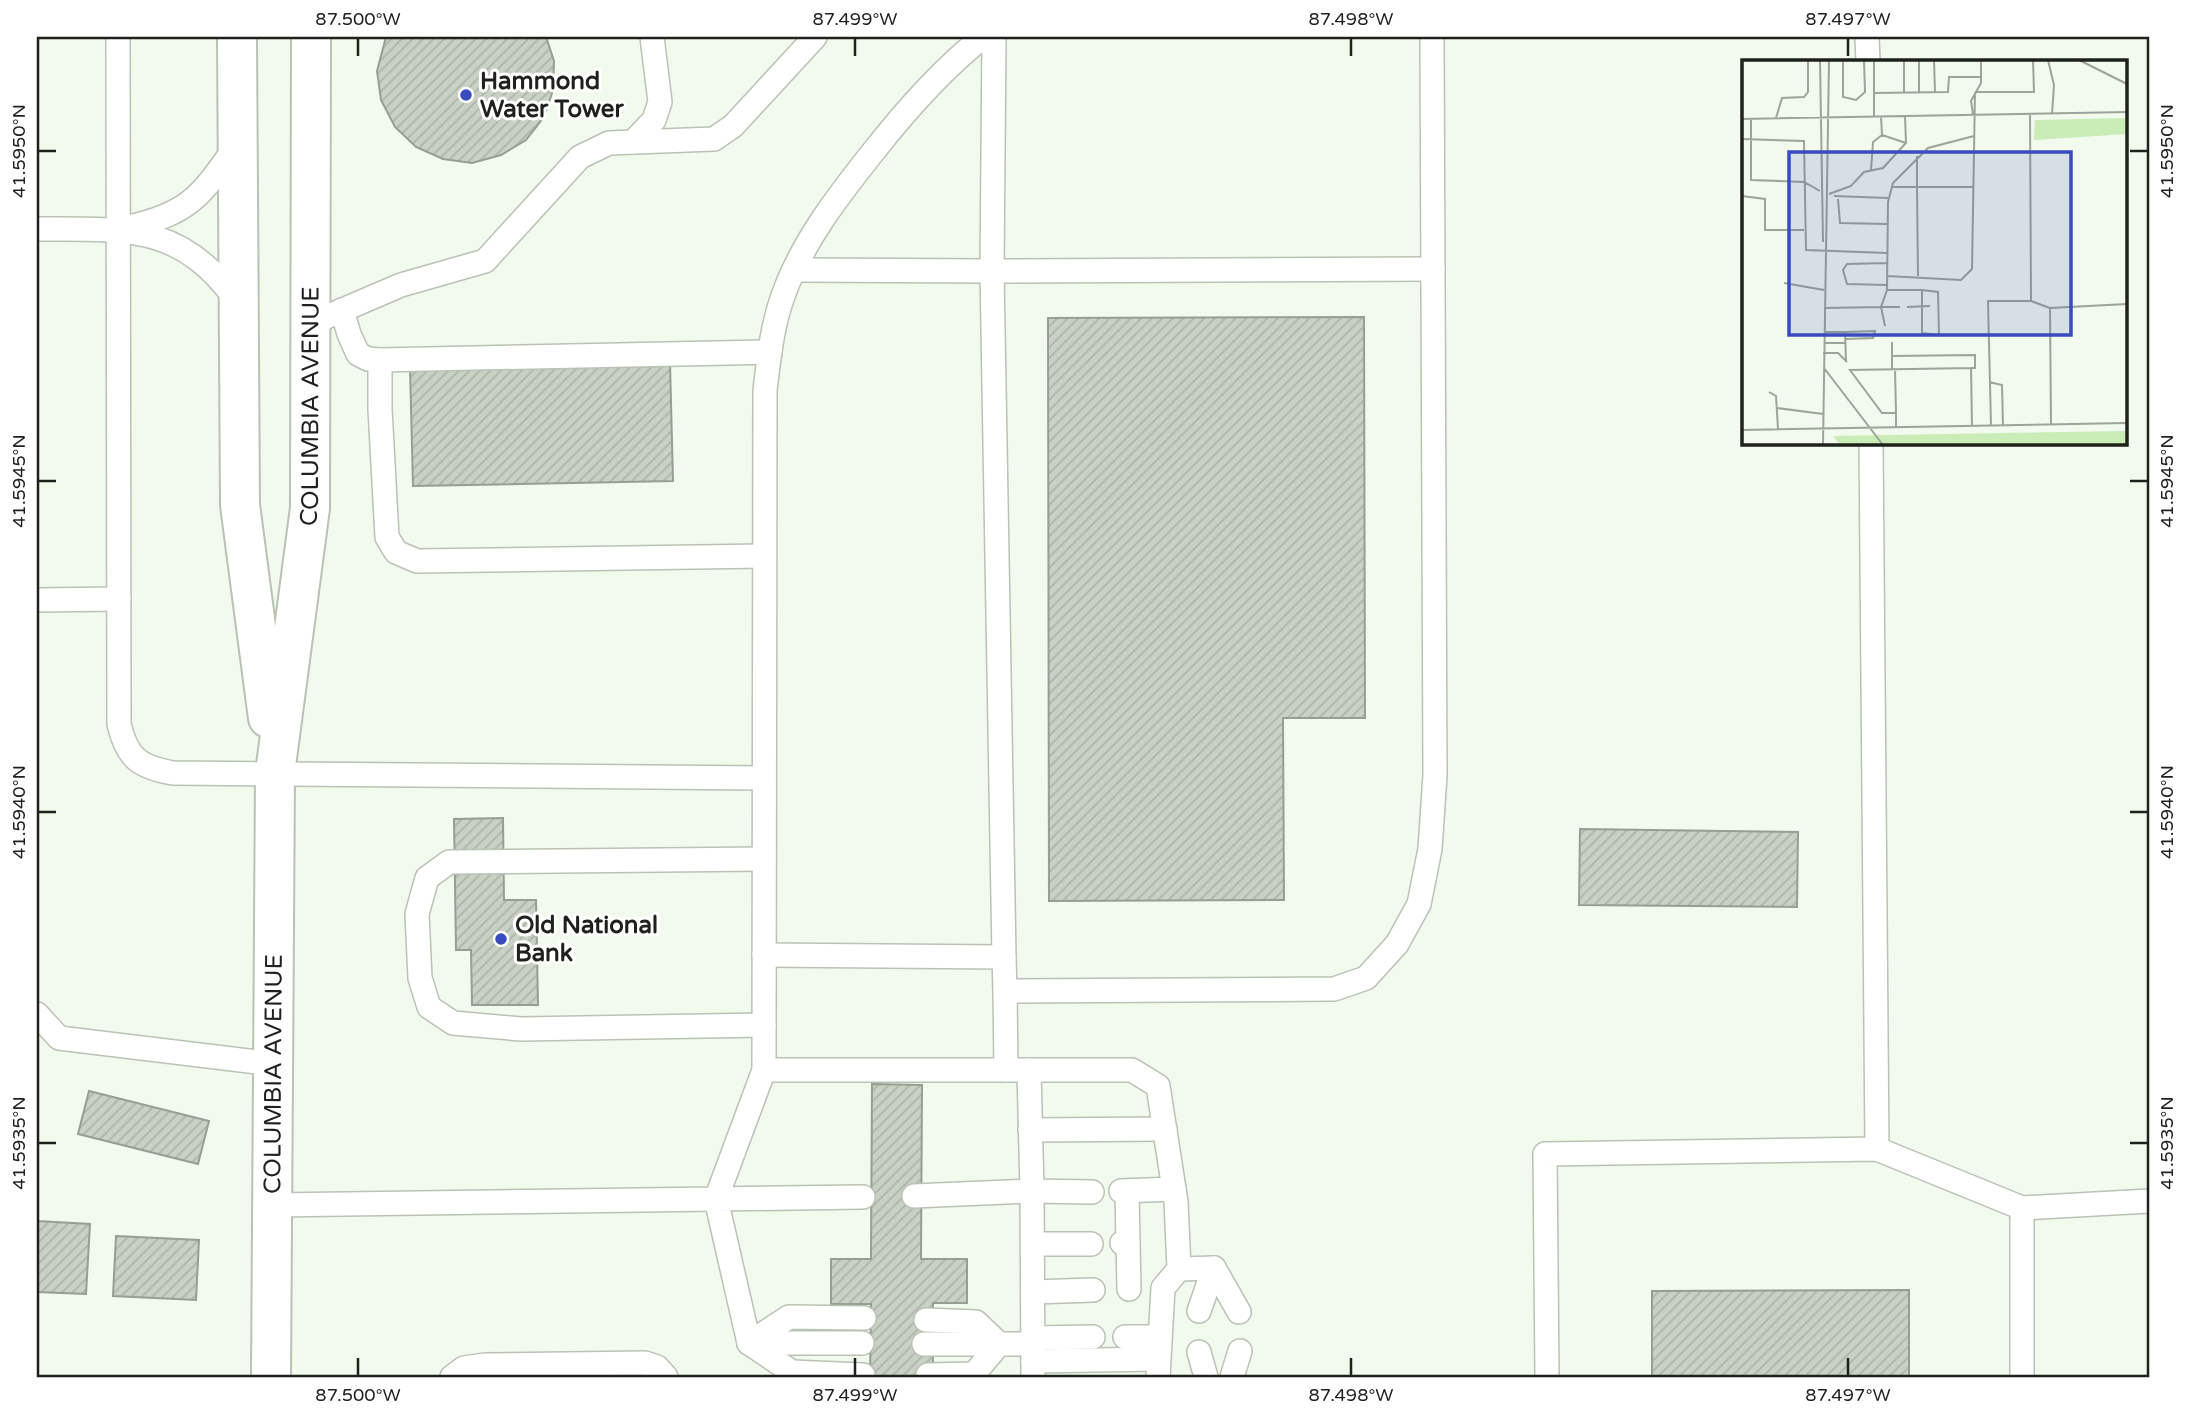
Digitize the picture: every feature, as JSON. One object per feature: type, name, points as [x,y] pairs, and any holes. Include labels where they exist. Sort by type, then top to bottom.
[{"type":"street","name":"COLUMBIA AVENUE","points":[[237,37],[240,505],[275,772]]},
{"type":"street","name":"COLUMBIA AVENUE","points":[[271,1377],[275,772],[310,508],[326,317],[311,37]]},
{"type":"lane","points":[[118,37],[119,724],[124,743],[133,758],[151,769],[173,772],[763,778]]},
{"type":"lane","points":[[634,142],[654,120],[660,102],[652,37]]},
{"type":"lane","points":[[326,317],[401,285],[485,261],[580,157],[609,144],[714,139],[733,126],[815,37]]},
{"type":"lane","points":[[863,1375],[792,1373],[749,1343],[716,1199],[764,1070],[765,390],[770,352],[783,296],[810,238],[842,190],[924,91],[983,37]]},
{"type":"lane","points":[[994,37],[992,271],[1005,991],[1017,1070],[1030,1130],[1033,1355]]},
{"type":"lane","points":[[1005,991],[1334,989],[1366,978],[1397,944],[1419,904],[1430,849],[1435,775],[1432,37]]},
{"type":"lane","points":[[1867,37],[1868,60]]},
{"type":"lane","points":[[118,229],[157,220],[177,212],[198,196],[238,145]]},
{"type":"lane","points":[[37,229],[118,229],[178,245],[210,268],[239,304]]},
{"type":"lane","points":[[795,270],[1433,268]]},
{"type":"lane","points":[[326,317],[349,334],[358,355],[380,360],[770,352]]},
{"type":"lane","points":[[380,360],[387,537],[396,552],[417,561],[764,556]]},
{"type":"lane","points":[[1871,444],[1877,1149]]},
{"type":"lane","points":[[37,600],[118,599]]},
{"type":"lane","points":[[764,859],[449,862],[427,878],[417,914],[420,978],[429,1007],[453,1023],[521,1028],[764,1025]]},
{"type":"lane","points":[[764,955],[1004,957]]},
{"type":"lane","points":[[37,1014],[60,1038],[273,1064]]},
{"type":"lane","points":[[764,1070],[1132,1070],[1158,1086],[1174,1189],[1179,1269],[1163,1288],[1158,1358]]},
{"type":"lane","points":[[1030,1130],[1165,1129]]},
{"type":"lane","points":[[1547,1377],[1545,1154],[1877,1149],[2022,1208],[2149,1201]]},
{"type":"lane","points":[[1163,1288],[1126,1289],[1124,1191],[1174,1189]]},
{"type":"lane","points":[[915,1196],[1032,1191],[1092,1192]]},
{"type":"lane","points":[[272,1205],[863,1196]]},
{"type":"lane","points":[[2022,1208],[2022,1377]]},
{"type":"lane","points":[[1033,1244],[1091,1244]]},
{"type":"lane","points":[[1179,1269],[1214,1268]]},
{"type":"lane","points":[[1199,1311],[1214,1268]]},
{"type":"lane","points":[[1214,1268],[1239,1312]]},
{"type":"lane","points":[[1033,1292],[1093,1290]]},
{"type":"lane","points":[[749,1343],[789,1317],[864,1318]]},
{"type":"lane","points":[[926,1320],[976,1322],[999,1344]]},
{"type":"lane","points":[[1033,1355],[1093,1337]]},
{"type":"lane","points":[[1125,1337],[1158,1358]]},
{"type":"lane","points":[[749,1343],[862,1343]]},
{"type":"lane","points":[[924,1344],[999,1344],[1033,1355],[1158,1358]]},
{"type":"lane","points":[[928,1375],[974,1374],[999,1344]]},
{"type":"lane","points":[[1231,1377],[1240,1351]]},
{"type":"lane","points":[[1199,1352],[1206,1377]]},
{"type":"lane","points":[[452,1377],[464,1368],[485,1365],[645,1363],[657,1367],[666,1377]]},
{"type":"building","name":"Hammond Water Tower","points":[[386,37],[546,37],[554,61],[553,90],[544,117],[526,140],[501,155],[472,163],[443,159],[416,147],[395,127],[381,100],[377,71]]},
{"type":"building","points":[[1364,317],[1365,718],[1283,718],[1284,900],[1049,901],[1048,318]]},
{"type":"building","points":[[670,363],[673,481],[413,486],[410,368]]},
{"type":"building","points":[[503,818],[504,900],[536,900],[538,1005],[472,1005],[471,950],[456,950],[454,819]]},
{"type":"building","points":[[1580,829],[1798,832],[1797,907],[1579,905]]},
{"type":"building","points":[[872,1084],[922,1085],[921,1259],[967,1259],[967,1303],[933,1303],[933,1377],[870,1377],[871,1304],[831,1304],[831,1259],[871,1259]]},
{"type":"building","points":[[89,1091],[209,1121],[198,1164],[78,1134]]},
{"type":"building","points":[[37,1221],[90,1224],[86,1294],[37,1292]]},
{"type":"building","points":[[116,1236],[199,1240],[196,1300],[113,1296]]},
{"type":"building","points":[[1909,1290],[1909,1377],[1652,1377],[1652,1291]]},
{"type":"place","name":"Hammond Water Tower","points":[[466,95]]},
{"type":"place","name":"Old National Bank","points":[[501,939]]}]
